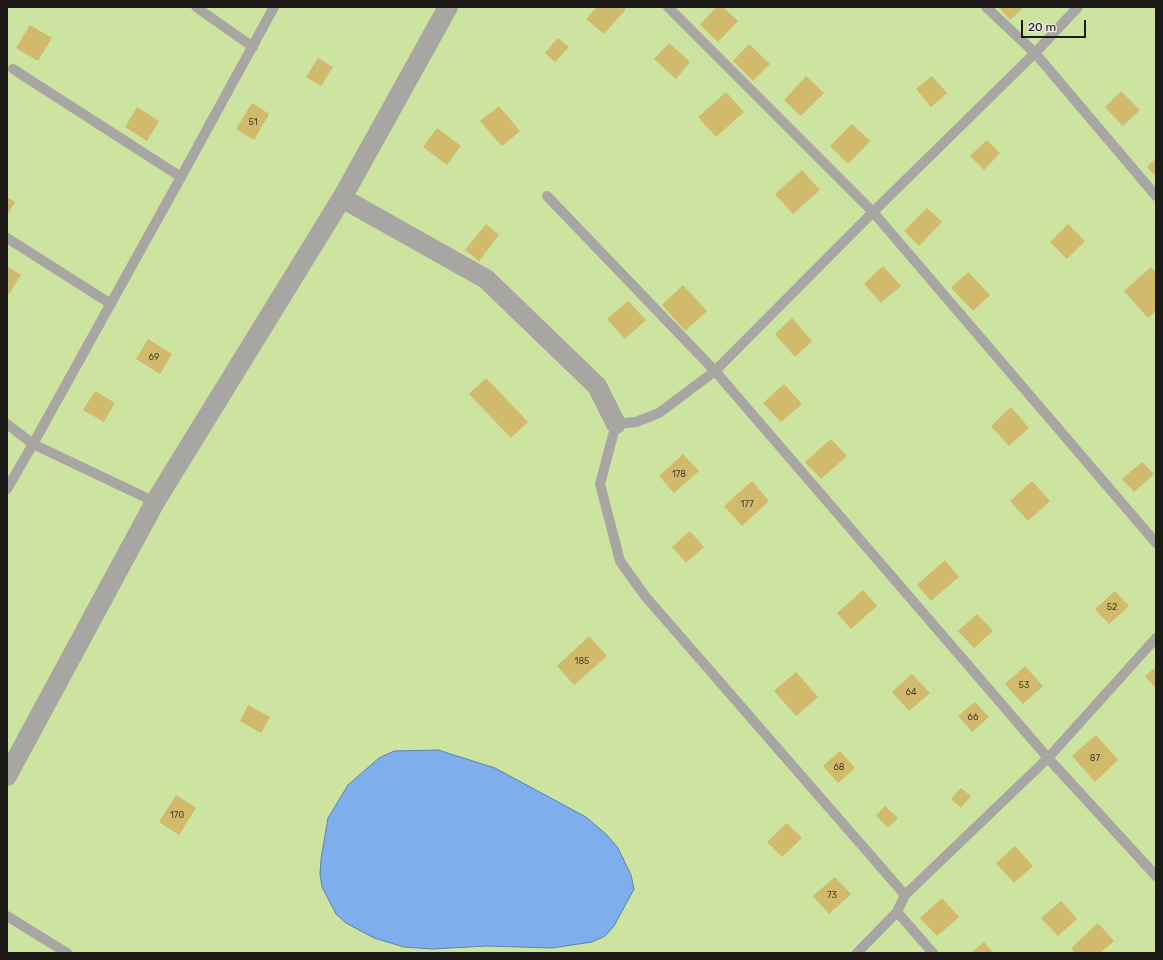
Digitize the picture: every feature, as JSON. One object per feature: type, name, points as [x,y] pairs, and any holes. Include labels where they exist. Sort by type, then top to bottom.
[{"type":"street","points":[[7,776],[155,502],[342,198],[448,7]]},
{"type":"street","points":[[342,198],[486,279],[597,386],[616,424]]},
{"type":"lane","points":[[196,7],[253,47]]},
{"type":"lane","points":[[7,489],[274,7]]},
{"type":"lane","points":[[668,7],[873,212],[1156,543]]},
{"type":"lane","points":[[986,7],[1035,53],[1156,196]]},
{"type":"lane","points":[[905,895],[645,596],[620,561],[600,484],[616,424],[636,422],[659,413],[715,371],[873,212],[1035,53],[1078,7]]},
{"type":"lane","points":[[13,69],[181,177]]},
{"type":"lane","points":[[547,196],[715,371],[1048,758],[1156,876]]},
{"type":"lane","points":[[7,238],[110,304]]},
{"type":"lane","points":[[7,424],[33,444],[155,502]]},
{"type":"lane","points":[[857,953],[897,912],[905,895],[1048,758],[1156,638]]},
{"type":"lane","points":[[897,912],[933,953]]},
{"type":"lane","points":[[7,916],[67,953]]},
{"type":"green space","points":[[7,7],[1156,7],[1156,953],[7,953]]},
{"type":"water","points":[[438,750],[495,768],[586,817],[607,835],[618,848],[631,875],[634,889],[614,926],[605,936],[592,942],[552,948],[487,946],[432,949],[404,947],[374,938],[346,923],[336,914],[322,887],[320,874],[321,859],[328,818],[348,785],[379,758],[394,751]]},
{"type":"building","points":[[597,7],[624,7],[626,9],[604,34],[586,19]]},
{"type":"building","points":[[716,7],[723,7],[738,21],[718,42],[700,25]]},
{"type":"building","points":[[999,7],[1021,7],[1022,9],[1010,20]]},
{"type":"building","points":[[30,25],[52,38],[38,61],[16,48]]},
{"type":"building","points":[[558,38],[569,47],[555,62],[545,53]]},
{"type":"building","points":[[669,43],[690,62],[676,79],[654,59]]},
{"type":"building","points":[[749,44],[770,64],[753,81],[733,61]]},
{"type":"building","points":[[318,58],[333,67],[321,86],[306,77]]},
{"type":"building","points":[[806,76],[824,93],[801,116],[784,100]]},
{"type":"building","points":[[932,76],[947,93],[931,107],[916,89]]},
{"type":"building","points":[[1121,91],[1140,110],[1123,126],[1105,107]]},
{"type":"building","points":[[726,92],[744,112],[716,137],[698,117]]},
{"type":"building","points":[[252,103],[269,114],[254,140],[236,129]]},
{"type":"building","points":[[499,106],[520,131],[502,146],[480,121]]},
{"type":"building","points":[[137,107],[159,121],[147,141],[125,127]]},
{"type":"building","points":[[852,124],[870,141],[848,164],[830,146]]},
{"type":"building","points":[[437,128],[461,146],[447,165],[423,147]]},
{"type":"building","points":[[987,140],[1000,153],[984,170],[970,156]]},
{"type":"building","points":[[1156,158],[1156,176],[1147,167]]},
{"type":"building","points":[[802,170],[820,190],[793,214],[775,194]]},
{"type":"building","points":[[7,197],[15,202],[7,215]]},
{"type":"building","points":[[927,208],[942,222],[919,246],[904,231]]},
{"type":"building","points":[[486,224],[499,235],[479,261],[465,250]]},
{"type":"building","points":[[1068,224],[1085,241],[1067,259],[1050,242]]},
{"type":"building","points":[[7,266],[21,275],[9,294],[7,293]]},
{"type":"building","points":[[883,266],[901,286],[881,303],[864,284]]},
{"type":"building","points":[[1151,267],[1156,273],[1156,311],[1148,318],[1124,291]]},
{"type":"building","points":[[968,272],[990,295],[973,311],[951,288]]},
{"type":"building","points":[[683,285],[707,311],[685,331],[662,305]]},
{"type":"building","points":[[628,301],[646,320],[625,339],[607,319]]},
{"type":"building","points":[[792,318],[812,341],[795,357],[775,334]]},
{"type":"building","points":[[148,339],[172,354],[160,374],[136,359]]},
{"type":"building","points":[[486,378],[528,422],[511,438],[469,394]]},
{"type":"building","points":[[784,384],[802,404],[781,422],[763,403]]},
{"type":"building","points":[[95,391],[115,403],[104,422],[83,410]]},
{"type":"building","points":[[1011,407],[1029,428],[1009,446],[991,426]]},
{"type":"building","points":[[831,439],[847,456],[821,479],[805,462]]},
{"type":"building","points":[[683,454],[699,471],[674,493],[659,476]]},
{"type":"building","points":[[1142,462],[1154,474],[1134,492],[1122,479]]},
{"type":"building","points":[[752,481],[769,501],[742,526],[724,506]]},
{"type":"building","points":[[1032,481],[1050,501],[1028,521],[1010,501]]},
{"type":"building","points":[[690,531],[704,547],[686,563],[672,547]]},
{"type":"building","points":[[945,560],[959,577],[931,601],[917,585]]},
{"type":"building","points":[[863,590],[877,606],[851,629],[837,613]]},
{"type":"building","points":[[1115,591],[1129,606],[1109,624],[1095,609]]},
{"type":"building","points":[[977,614],[993,631],[974,648],[958,631]]},
{"type":"building","points":[[589,636],[607,656],[574,685],[557,666]]},
{"type":"building","points":[[1025,666],[1043,686],[1023,704],[1005,684]]},
{"type":"building","points":[[1156,667],[1156,688],[1145,676]]},
{"type":"building","points":[[796,672],[818,697],[796,716],[774,691]]},
{"type":"building","points":[[912,674],[930,693],[909,711],[892,692]]},
{"type":"building","points":[[975,702],[989,717],[972,732],[958,716]]},
{"type":"building","points":[[248,705],[270,717],[261,733],[240,721]]},
{"type":"building","points":[[1096,735],[1118,760],[1095,782],[1072,756]]},
{"type":"building","points":[[840,751],[855,768],[838,783],[823,766]]},
{"type":"building","points":[[961,788],[971,796],[961,808],[951,799]]},
{"type":"building","points":[[176,795],[196,808],[179,835],[159,822]]},
{"type":"building","points":[[885,806],[898,818],[888,828],[876,815]]},
{"type":"building","points":[[787,823],[802,838],[782,857],[767,842]]},
{"type":"building","points":[[1015,846],[1033,866],[1014,883],[996,863]]},
{"type":"building","points":[[835,877],[851,894],[829,914],[813,896]]},
{"type":"building","points":[[942,898],[959,917],[937,936],[920,918]]},
{"type":"building","points":[[1061,901],[1077,919],[1058,936],[1041,918]]},
{"type":"building","points":[[1098,923],[1114,941],[1100,953],[1075,953],[1071,948]]},
{"type":"building","points":[[984,942],[993,953],[971,953]]}]
